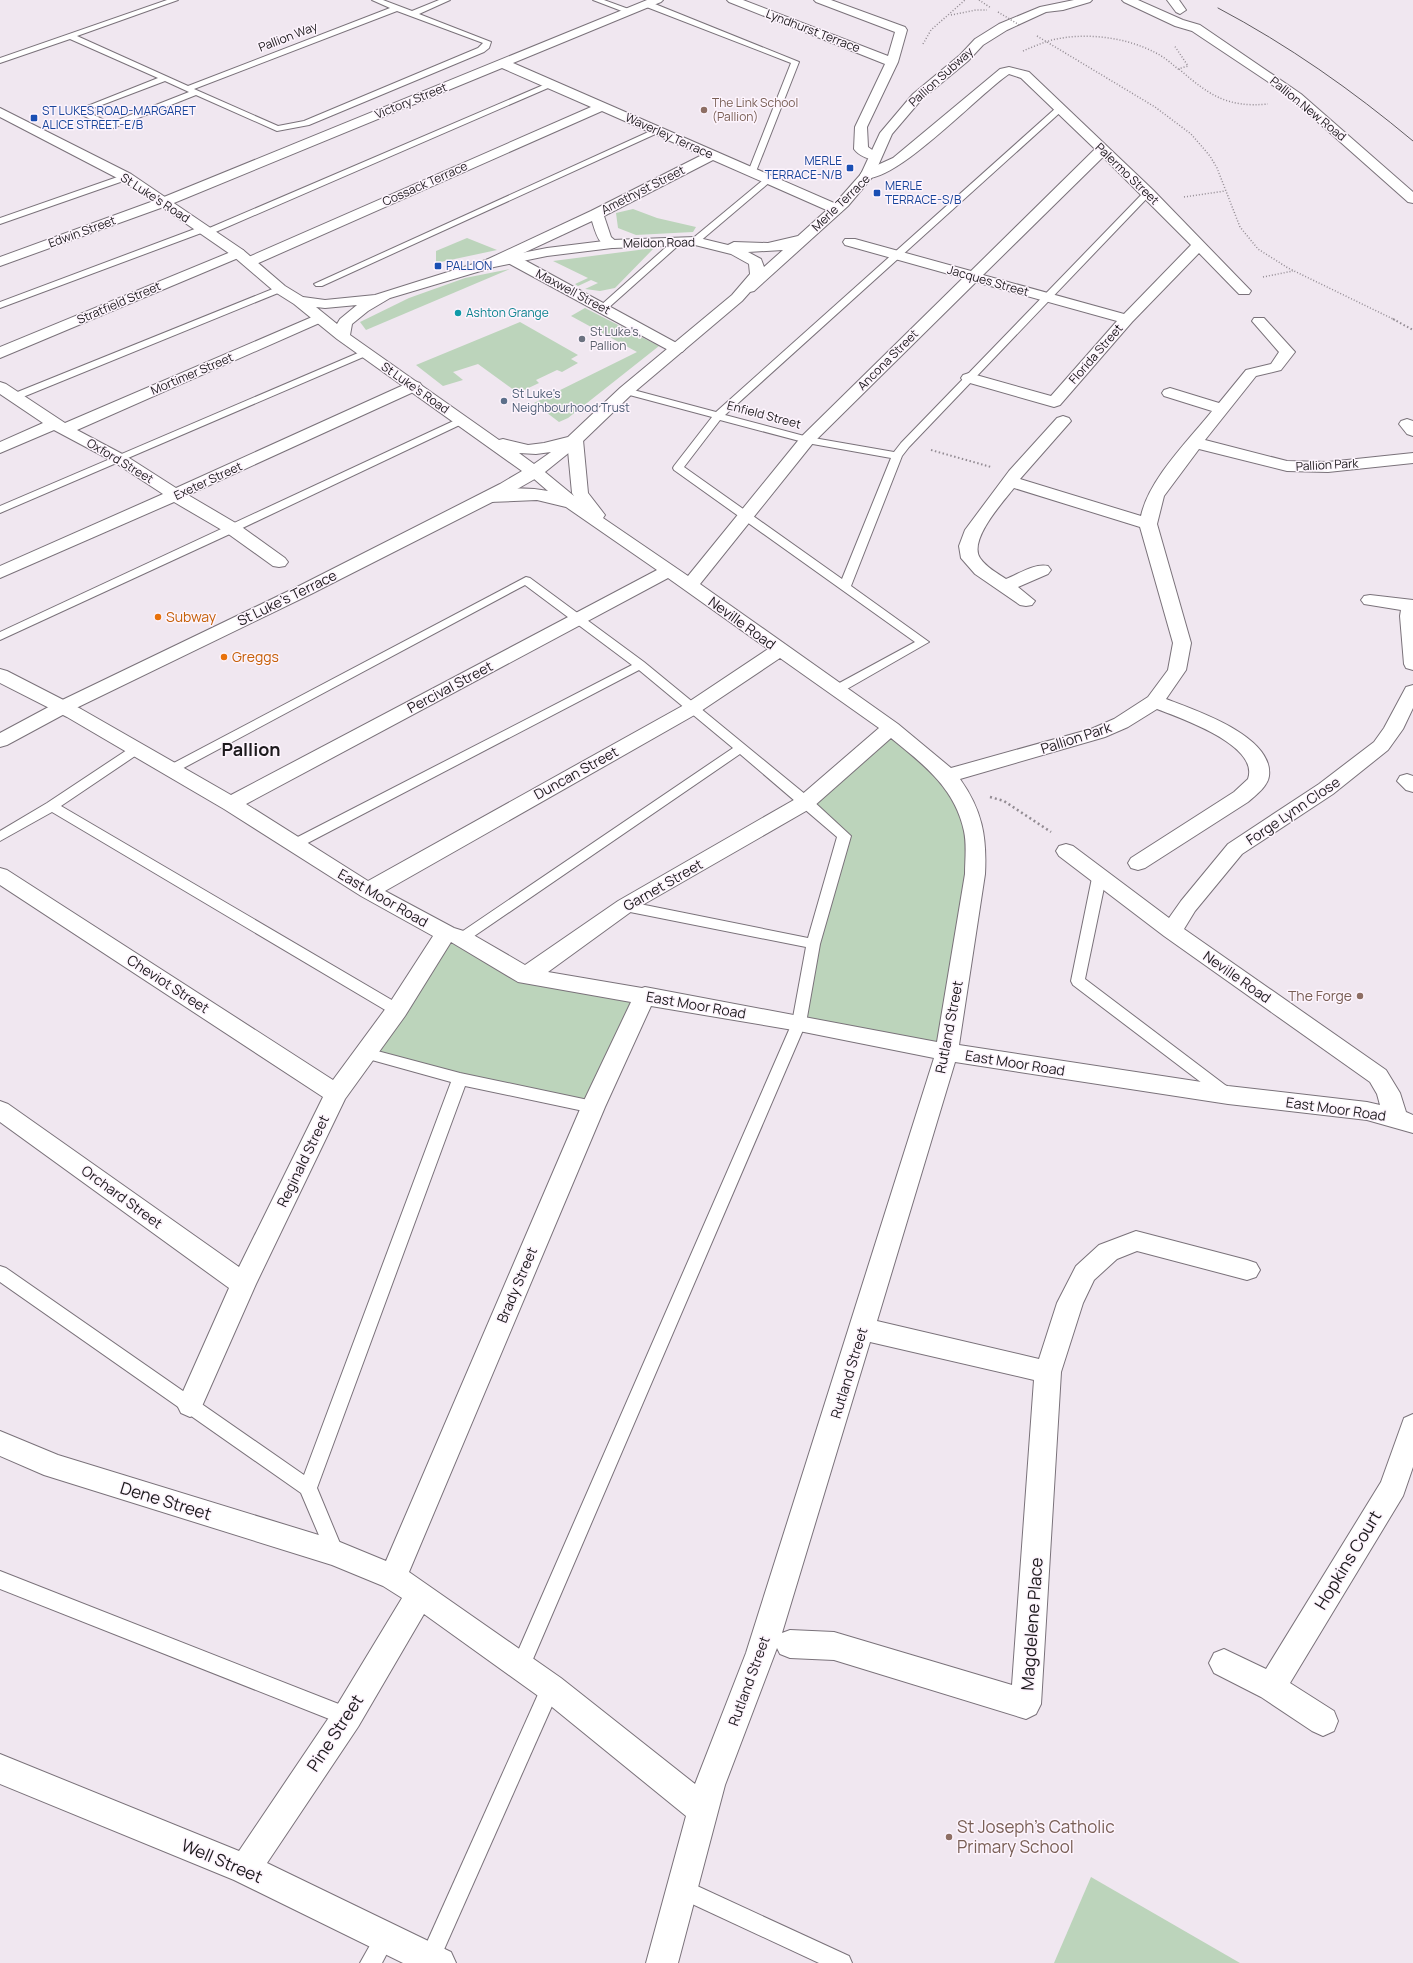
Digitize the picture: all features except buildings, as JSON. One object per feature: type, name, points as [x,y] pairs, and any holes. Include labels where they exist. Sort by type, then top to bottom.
[{"type":"street","name":"Lyndhurst Terrace","points":[[733,0],[892,62]]},
{"type":"street","points":[[820,0],[901,30],[892,62],[861,127],[861,149],[874,156]]},
{"type":"street","name":"Pallion Subway","points":[[1044,9],[1053,0]]},
{"type":"street","name":"Pallion Subway","points":[[867,175],[874,156],[886,132],[917,97],[964,58],[979,42],[1003,27],[1044,9],[1063,7],[1086,0]]},
{"type":"street","name":"Pallion New Road","points":[[1128,0],[1179,23],[1196,28],[1297,97],[1413,199]]},
{"type":"street","name":"Pallion New Road","points":[[1158,0],[1176,5],[1191,19],[1196,28]]},
{"type":"street","name":"Victory Street","points":[[164,202],[652,2]]},
{"type":"street","name":"Waverley Terrace","points":[[502,64],[836,209]]},
{"type":"street","name":"Palermo Street","points":[[1004,72],[1014,70],[1025,75],[1199,244],[1244,291]]},
{"type":"street","name":"Merle Terrace","points":[[695,241],[767,249],[789,245],[805,238],[836,209],[867,175],[898,161],[1004,72]]},
{"type":"street","name":"Cossack Terrace","points":[[244,258],[601,106]]},
{"type":"street","name":"St Luke's Road","points":[[0,112],[126,178],[164,202],[244,258],[280,289],[299,301],[342,336],[534,472]]},
{"type":"street","name":"Ancona Street","points":[[690,585],[808,440],[972,276],[1102,150]]},
{"type":"street","name":"Amethyst Street","points":[[491,263],[596,214],[712,155]]},
{"type":"street","name":"Edwin Street","points":[[0,262],[164,202]]},
{"type":"street","points":[[596,214],[605,239],[612,244]]},
{"type":"street","points":[[737,298],[805,238]]},
{"type":"street","name":"Meldon Road","points":[[342,336],[345,322],[385,294],[491,263],[511,259],[612,244],[695,241],[736,251],[756,262],[757,274],[737,298],[626,391],[558,455],[534,472],[489,497]]},
{"type":"street","name":"Jacques Street","points":[[850,242],[1127,319]]},
{"type":"street","name":"Florida Street","points":[[969,378],[1054,402],[1127,319],[1199,244]]},
{"type":"street","name":"Stratfield Street","points":[[0,353],[244,258]]},
{"type":"street","name":"Maxwell Street","points":[[511,259],[677,349]]},
{"type":"street","name":"St Luke's Road","points":[[299,301],[325,304],[378,299]]},
{"type":"street","name":"Mortimer Street","points":[[0,448],[60,427],[319,318]]},
{"type":"street","points":[[1013,478],[1148,524],[1156,496],[1175,468],[1196,444],[1251,373],[1276,367],[1287,352],[1259,321]]},
{"type":"street","name":"Exeter Street","points":[[0,573],[176,495],[414,386]]},
{"type":"street","name":"Oxford Street","points":[[0,387],[60,427],[120,459],[233,529],[279,562]]},
{"type":"street","points":[[1170,393],[1222,409]]},
{"type":"street","points":[[1026,601],[980,570],[970,558],[968,546],[974,530],[1013,478],[1064,421]]},
{"type":"street","points":[[486,438],[526,451],[541,450],[575,440],[580,493],[586,504],[607,528]]},
{"type":"street","points":[[486,438],[498,453],[506,468],[506,474],[489,497]]},
{"type":"street","name":"Pallion Park","points":[[1196,444],[1262,461],[1293,467],[1328,467],[1413,458]]},
{"type":"street","name":"Neville Road","points":[[534,472],[574,505],[669,570],[891,728],[952,783]]},
{"type":"street","points":[[489,497],[526,493],[541,494],[551,496],[574,505]]},
{"type":"street","name":"St Luke's Terrace","points":[[0,741],[63,707],[305,590],[489,497]]},
{"type":"street","name":"Pallion Park","points":[[952,783],[1098,733],[1121,723],[1155,701],[1177,670],[1182,643],[1148,524]]},
{"type":"street","name":"Percival Street","points":[[232,804],[669,570]]},
{"type":"street","points":[[1004,587],[1042,570]]},
{"type":"street","points":[[1370,600],[1412,606],[1409,616],[1413,664]]},
{"type":"street","name":"Duncan Street","points":[[368,891],[691,709],[780,650]]},
{"type":"street","name":"East Moor Road","points":[[0,675],[63,707],[232,804],[293,845],[368,891],[526,976],[646,995],[947,1052],[1228,1095],[1367,1111],[1404,1121]]},
{"type":"street","name":"Forge Lynn Close","points":[[1172,931],[1188,906],[1235,849],[1326,789],[1381,746],[1393,729],[1413,692]]},
{"type":"street","points":[[1138,863],[1241,797],[1253,786],[1259,776],[1260,764],[1252,751],[1238,740],[1219,729],[1155,701]]},
{"type":"street","name":"Garnet Street","points":[[526,976],[625,906],[806,802],[891,728]]},
{"type":"street","name":"Rutland Street","points":[[662,1963],[710,1785],[761,1653],[863,1329],[947,1052],[975,874],[976,851],[974,830],[952,783]]},
{"type":"street","name":"Neville Road","points":[[1066,851],[1099,878],[1172,931],[1378,1076],[1404,1121]]},
{"type":"street","name":"Cheviot Street","points":[[0,874],[336,1094]]},
{"type":"street","name":"Reginald Street","points":[[190,1405],[243,1284],[336,1094],[397,1010],[454,936]]},
{"type":"street","name":"Brady Street","points":[[394,1577],[593,1107],[646,995]]},
{"type":"street","name":"Orchard Street","points":[[0,1110],[243,1284]]},
{"type":"street","name":"Magdelene Place","points":[[790,1644],[834,1646],[1026,1704],[1048,1372],[1073,1297],[1085,1273],[1108,1252],[1136,1241],[1247,1270]]},
{"type":"street","points":[[863,1329],[1048,1372]]},
{"type":"street","name":"Hopkins Court","points":[[1271,1687],[1393,1487],[1413,1426]]},
{"type":"street","name":"Dene Street","points":[[0,1443],[54,1466],[335,1553],[394,1577],[551,1688],[704,1810]]},
{"type":"street","name":"Pine Street","points":[[246,1869],[347,1717],[420,1594]]},
{"type":"street","points":[[1224,1663],[1271,1687],[1323,1721]]},
{"type":"street","name":"Well Street","points":[[0,1769],[246,1869],[378,1950],[435,1961]]},
{"type":"lane","points":[[0,60],[174,0]]},
{"type":"lane","points":[[70,36],[277,130],[306,123],[467,56],[481,50],[486,46],[487,42],[411,14],[380,0]]},
{"type":"lane","points":[[411,14],[446,0]]},
{"type":"lane","points":[[598,0],[630,11]]},
{"type":"lane","points":[[652,2],[795,62],[752,172]]},
{"type":"lane","name":"Pallion Way","points":[[164,79],[79,111],[110,126],[191,91],[397,8]]},
{"type":"lane","points":[[0,306],[206,231],[551,85]]},
{"type":"lane","points":[[836,690],[924,642],[844,587],[678,468],[718,416],[1060,110]]},
{"type":"lane","points":[[319,284],[658,131]]},
{"type":"lane","points":[[0,221],[126,178]]},
{"type":"lane","points":[[695,241],[768,179]]},
{"type":"lane","points":[[844,587],[897,456],[905,445],[1047,297],[1152,198]]},
{"type":"lane","points":[[603,308],[677,242]]},
{"type":"lane","points":[[14,397],[280,289]]},
{"type":"lane","points":[[0,510],[365,352]]},
{"type":"lane","name":"Enfield Street","points":[[626,391],[808,440],[897,456]]},
{"type":"lane","points":[[0,636],[233,529],[462,420]]},
{"type":"lane","points":[[172,770],[526,580],[640,665],[691,709],[806,802],[844,836],[813,944],[799,1023],[520,1667]]},
{"type":"lane","points":[[293,845],[640,665]]},
{"type":"lane","points":[[454,936],[741,748]]},
{"type":"lane","points":[[0,837],[52,806],[137,749]]},
{"type":"lane","points":[[52,806],[397,1010]]},
{"type":"lane","points":[[1099,878],[1078,981],[1228,1095]]},
{"type":"lane","points":[[625,906],[813,944]]},
{"type":"lane","points":[[366,1053],[460,1079],[593,1107]]},
{"type":"lane","points":[[308,1488],[460,1079]]},
{"type":"lane","points":[[0,1273],[308,1488],[335,1553]]},
{"type":"lane","points":[[0,1580],[347,1717]]},
{"type":"lane","points":[[435,1961],[551,1688]]},
{"type":"lane","points":[[682,1889],[842,1963]]},
{"type":"path","points":[[923,44],[931,30],[950,15],[965,0]]},
{"type":"path","points":[[979,0],[992,8]]},
{"type":"path","points":[[950,15],[976,10],[991,11]]},
{"type":"path","points":[[998,12],[1021,26]]},
{"type":"path","points":[[1178,69],[1188,66],[1168,37],[1179,23]]},
{"type":"path","points":[[1034,34],[1173,121],[1202,146],[1211,157],[1237,225],[1257,249],[1294,271],[1386,315],[1413,330]]},
{"type":"path","points":[[1047,42],[1064,38],[1080,37],[1122,41],[1151,50],[1178,69],[1210,95],[1233,104],[1259,105],[1297,97]]},
{"type":"path","points":[[1152,198],[1225,191]]},
{"type":"path","points":[[905,445],[946,453],[1013,478]]},
{"type":"path","points":[[952,783],[1004,801],[1058,837],[1066,851]]},
{"type":"green space","points":[[633,209],[657,218],[696,227],[693,232],[636,235],[618,228],[616,213]]},
{"type":"green space","points":[[467,238],[497,250],[436,263],[436,251]]},
{"type":"green space","points":[[654,248],[615,288],[600,291],[585,289],[598,283],[591,280],[578,286],[575,284],[588,278],[553,261]]},
{"type":"green space","points":[[510,269],[366,330],[360,322],[409,298],[465,278]]},
{"type":"green space","points":[[585,308],[659,346],[568,418],[559,422],[534,403],[637,352],[571,316]]},
{"type":"green space","points":[[520,322],[578,355],[571,359],[578,363],[562,372],[557,370],[536,380],[539,383],[518,393],[478,364],[453,372],[463,380],[443,386],[416,365]]},
{"type":"green space","points":[[891,728],[934,763],[974,830],[947,1052],[799,1023],[843,836],[806,802]]},
{"type":"green space","points":[[446,933],[526,976],[645,995],[593,1107],[366,1053]]},
{"type":"green space","points":[[1091,1877],[1240,1963],[1054,1963]]},
{"type":"tram line","points":[[1218,8],[1269,37],[1319,69],[1367,104],[1413,141]]},
{"type":"place","name":"The Link School (Pallion)","points":[[704,110]]},
{"type":"place","name":"ST LUKES ROAD-MARGARET ALICE STREET-E/B","points":[[34,118]]},
{"type":"place","name":"MERLE TERRACE-N/B","points":[[850,168]]},
{"type":"place","name":"MERLE TERRACE-S/B","points":[[877,193]]},
{"type":"place","name":"PALLION","points":[[438,266]]},
{"type":"place","name":"Ashton Grange","points":[[458,313]]},
{"type":"place","name":"St Luke's, Pallion","points":[[582,339]]},
{"type":"place","name":"St Luke's Neighbourhood Trust","points":[[504,401]]},
{"type":"place","name":"Subway","points":[[158,617]]},
{"type":"place","name":"Greggs","points":[[224,657]]},
{"type":"place","name":"The Forge","points":[[1360,996]]},
{"type":"place","name":"St Joseph's Catholic Primary School","points":[[949,1837]]},
{"type":"district","name":"Pallion","points":[[251,750]]}]
